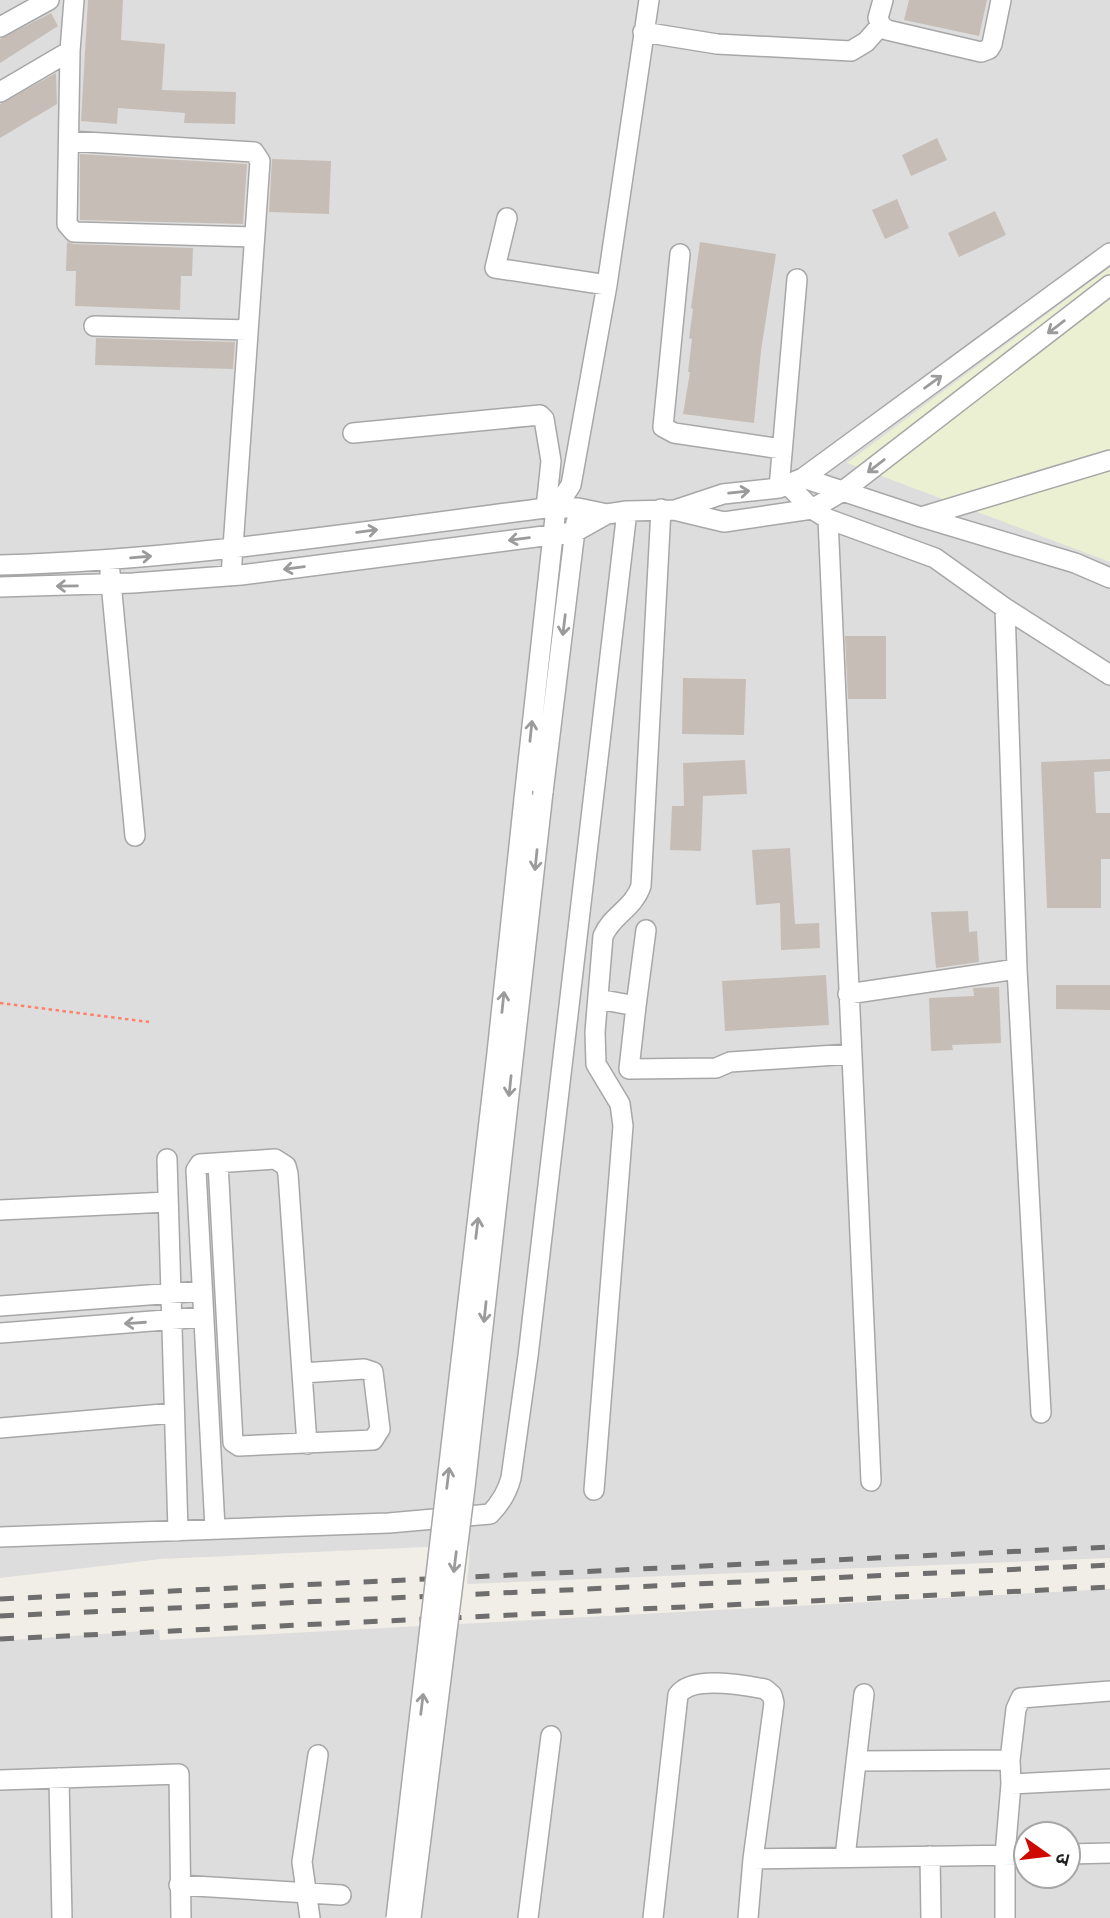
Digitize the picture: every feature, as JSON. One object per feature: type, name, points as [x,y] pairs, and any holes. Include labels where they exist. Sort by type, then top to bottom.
[{"type":"street","points":[[0,27],[49,0]]},
{"type":"street","points":[[74,0],[70,51],[67,224],[74,232],[254,237]]},
{"type":"street","points":[[411,1918],[465,1487],[543,792],[578,508],[571,485],[652,33],[649,0]]},
{"type":"street","points":[[883,0],[878,18],[887,30],[981,52],[989,49],[992,44],[1002,0]]},
{"type":"street","points":[[652,33],[717,44],[851,51],[866,42],[881,25]]},
{"type":"street","points":[[0,92],[70,51]]},
{"type":"street","points":[[69,141],[254,152],[258,155],[260,161],[230,576]]},
{"type":"street","points":[[507,218],[495,268],[607,285]]},
{"type":"street","points":[[790,484],[1110,253]]},
{"type":"street","points":[[680,254],[663,427],[674,433],[782,449]]},
{"type":"street","points":[[797,279],[782,449],[790,484],[820,514],[935,558],[1005,608],[1110,675]]},
{"type":"street","points":[[667,510],[724,522],[820,514],[843,491],[1110,285]]},
{"type":"street","points":[[94,326],[248,330]]},
{"type":"street","points":[[353,433],[540,415],[544,419],[551,461],[549,485],[553,534],[494,1081],[396,1918]]},
{"type":"street","points":[[921,517],[1110,460]]},
{"type":"street","points":[[0,565],[233,548],[551,508],[617,512],[667,510],[723,494],[790,484],[843,491],[1075,563],[1110,578]]},
{"type":"street","points":[[551,508],[571,485]]},
{"type":"street","points":[[594,1490],[623,1126],[620,1104],[596,1064],[594,1048],[598,994],[603,936],[610,923],[629,907],[641,886],[667,510]]},
{"type":"street","points":[[0,587],[111,584],[230,576],[575,531],[617,512]]},
{"type":"street","points":[[0,1537],[389,1523],[490,1514],[501,1503],[511,1478],[528,1356],[570,986],[617,512]]},
{"type":"street","points":[[820,514],[848,994],[871,1481]]},
{"type":"street","points":[[109,559],[135,836]]},
{"type":"street","points":[[1005,608],[1017,969],[1041,1413]]},
{"type":"street","points":[[646,930],[629,1069],[716,1068],[730,1062],[850,1054]]},
{"type":"street","points":[[848,994],[1017,969]]},
{"type":"street","points":[[570,986],[636,1006]]},
{"type":"street","points":[[167,1158],[178,1531]]},
{"type":"street","points":[[215,1528],[196,1170],[200,1164],[275,1159],[286,1166],[307,1444]]},
{"type":"street","points":[[218,1163],[233,1443],[239,1446],[373,1440],[380,1429],[373,1373],[364,1369],[302,1373]]},
{"type":"street","points":[[0,1210],[168,1202]]},
{"type":"street","points":[[0,1306],[202,1291]]},
{"type":"street","points":[[0,1333],[203,1317]]},
{"type":"street","points":[[0,1428],[175,1420],[209,1423],[232,1421]]},
{"type":"street","points":[[653,1918],[677,1703],[683,1688],[692,1684],[765,1689],[772,1695],[774,1703],[753,1859],[748,1918]]},
{"type":"street","points":[[1005,1918],[1010,1760],[1016,1709],[1021,1698],[1110,1691]]},
{"type":"street","points":[[845,1857],[864,1694]]},
{"type":"street","points":[[528,1918],[551,1736]]},
{"type":"street","points":[[310,1918],[302,1862],[318,1755]]},
{"type":"street","points":[[857,1761],[1010,1760]]},
{"type":"street","points":[[0,1780],[179,1774],[181,1918]]},
{"type":"street","points":[[59,1778],[62,1918]]},
{"type":"street","points":[[1011,1784],[1110,1779]]},
{"type":"street","points":[[1082,1854],[1110,1853]]},
{"type":"street","points":[[753,1859],[1012,1855]]},
{"type":"street","points":[[930,1856],[931,1918]]},
{"type":"street","points":[[180,1885],[341,1895]]},
{"type":"path","points":[[0,1003],[149,1022]]},
{"type":"shaded area","points":[[0,0],[1110,0],[1110,1558],[467,1584],[470,1545],[161,1559],[0,1578]]},
{"type":"shaded area","points":[[1110,1589],[1110,1918],[0,1918],[0,1641],[159,1630],[160,1640]]},
{"type":"green space","points":[[1110,267],[1110,562],[847,463]]},
{"type":"building","points":[[88,0],[123,0],[121,40],[165,44],[162,90],[236,92],[235,124],[184,123],[185,113],[118,108],[117,124],[81,121]]},
{"type":"building","points":[[909,0],[987,0],[979,36],[904,20]]},
{"type":"building","points":[[51,13],[58,26],[0,63],[0,39]]},
{"type":"building","points":[[56,73],[57,104],[0,138],[0,104]]},
{"type":"building","points":[[937,138],[947,160],[911,176],[902,155]]},
{"type":"building","points":[[80,154],[247,164],[243,224],[80,220]]},
{"type":"building","points":[[272,159],[331,161],[329,214],[269,212]]},
{"type":"building","points":[[897,199],[909,228],[885,239],[872,210]]},
{"type":"building","points":[[995,211],[1006,235],[959,257],[948,233]]},
{"type":"building","points":[[67,242],[193,248],[192,276],[181,276],[180,310],[75,306],[76,271],[66,271]]},
{"type":"building","points":[[700,242],[776,254],[761,351],[754,423],[683,414],[690,372],[691,308]]},
{"type":"building","points":[[96,338],[235,342],[233,369],[95,365]]},
{"type":"building","points":[[845,636],[886,636],[886,699],[848,699]]},
{"type":"building","points":[[683,678],[746,679],[744,735],[682,734]]},
{"type":"building","points":[[1110,759],[1110,771],[1094,772],[1096,813],[1110,813],[1110,859],[1101,859],[1101,908],[1047,908],[1041,762]]},
{"type":"building","points":[[745,760],[747,794],[703,796],[701,851],[670,850],[672,806],[684,806],[683,763]]},
{"type":"building","points":[[790,848],[795,924],[819,923],[820,948],[781,950],[780,903],[756,905],[752,850]]},
{"type":"building","points":[[968,911],[969,932],[977,931],[979,962],[936,968],[931,912]]},
{"type":"building","points":[[826,975],[829,1025],[725,1031],[722,981]]},
{"type":"building","points":[[1056,985],[1110,985],[1110,1010],[1056,1009]]},
{"type":"building","points":[[999,987],[1001,1043],[952,1045],[953,1050],[931,1051],[929,998],[974,996],[973,988]]},
{"type":"railway","points":[[0,1599],[1110,1547]]},
{"type":"railway","points":[[0,1616],[1110,1565]]},
{"type":"railway","points":[[0,1639],[1110,1587]]}]
